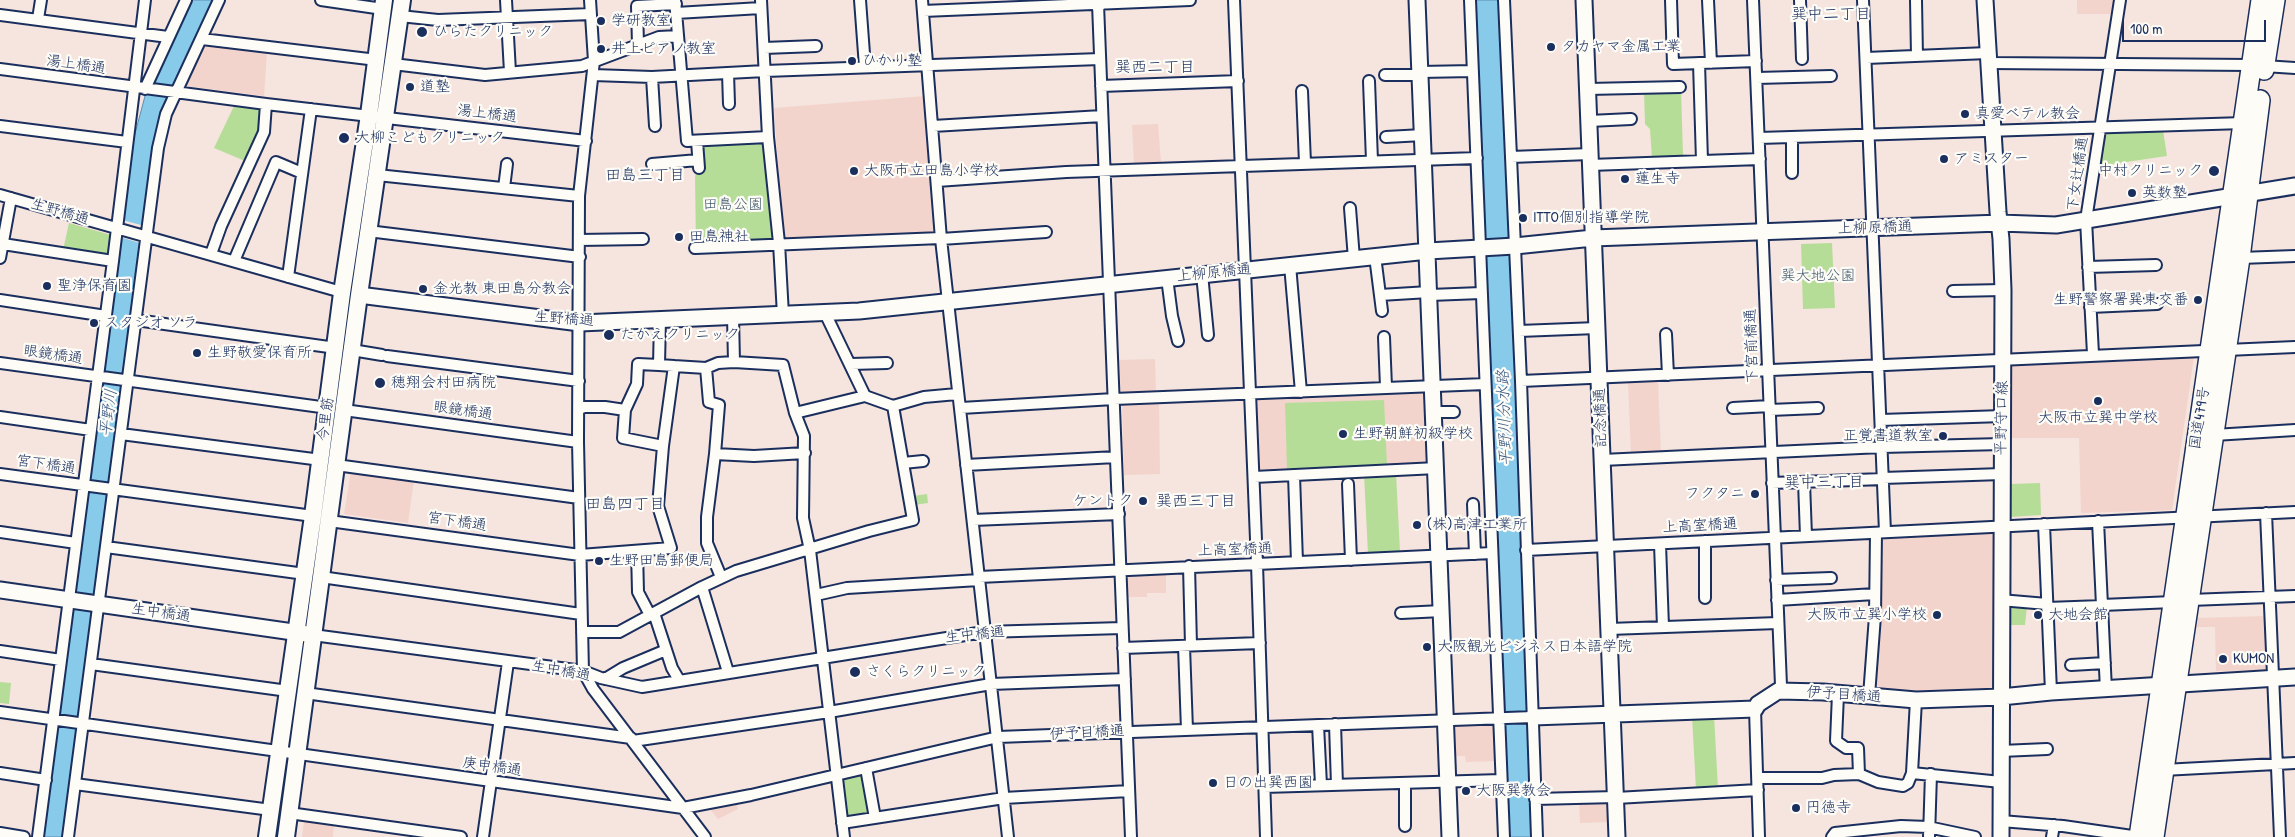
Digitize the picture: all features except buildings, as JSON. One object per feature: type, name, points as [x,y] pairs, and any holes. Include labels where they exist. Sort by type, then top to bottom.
[{"type":"highway","name":"国道479号","points":[[2139,837],[2168,685],[2241,195],[2258,66],[2261,0]]},
{"type":"highway","name":"国道479号","points":[[2193,517],[2214,435],[2218,350],[2240,258],[2244,123],[2275,0]]},
{"type":"highway","name":"国道479号","points":[[2154,837],[2163,770],[2168,685]]},
{"type":"main road","name":"今里筋","points":[[286,837],[321,577],[321,518],[328,462],[344,349],[359,295],[376,175],[376,60],[384,5]]},
{"type":"main road","name":"今里筋","points":[[344,349],[342,292],[377,116],[393,64],[401,8]]},
{"type":"main road","name":"今里筋","points":[[267,837],[305,574],[321,518]]},
{"type":"street","points":[[38,19],[41,0]]},
{"type":"street","points":[[38,837],[55,720],[91,430],[100,376],[113,261],[119,228],[133,88],[145,0]]},
{"type":"street","points":[[146,89],[186,0]]},
{"type":"street","points":[[68,837],[97,604],[136,320],[145,235],[162,127],[174,93],[202,39],[219,0]]},
{"type":"street","points":[[322,0],[384,5]]},
{"type":"street","points":[[506,0],[510,72]]},
{"type":"street","points":[[590,0],[594,61],[579,196],[580,322],[578,442],[583,671],[593,689],[705,837]]},
{"type":"street","points":[[860,0],[865,67]]},
{"type":"street","points":[[922,0],[941,239],[1008,837]]},
{"type":"street","points":[[923,11],[1098,2],[1190,0]]},
{"type":"street","points":[[1234,0],[1254,478],[1266,837]]},
{"type":"street","points":[[1417,0],[1437,468],[1450,837]]},
{"type":"street","points":[[1470,0],[1484,384],[1504,837]]},
{"type":"street","points":[[1504,0],[1521,381],[1537,837]]},
{"type":"street","name":"記念橋通","points":[[1584,0],[1617,837]]},
{"type":"street","points":[[1671,0],[1673,64],[1756,61]]},
{"type":"street","points":[[1708,0],[1711,63]]},
{"type":"street","name":"下宮前橋通","points":[[1754,0],[1781,685],[1778,691]]},
{"type":"street","points":[[1800,0],[1802,59]]},
{"type":"street","points":[[1863,0],[1883,478],[1869,696]]},
{"type":"street","points":[[1916,0],[1917,56]]},
{"type":"street","name":"平野守口線","points":[[1985,0],[2003,290],[2000,600],[2001,837]]},
{"type":"street","name":"下女辻橋通","points":[[2093,354],[2086,220],[2120,0]]},
{"type":"street","points":[[1098,2],[1131,837]]},
{"type":"street","points":[[638,45],[637,6],[761,4],[768,137],[779,243],[783,315]]},
{"type":"street","points":[[676,6],[687,141],[768,137]]},
{"type":"street","points":[[401,8],[438,20],[591,14]]},
{"type":"street","points":[[0,15],[168,37]]},
{"type":"street","points":[[393,64],[485,75],[582,66],[659,38],[678,36]]},
{"type":"street","points":[[202,39],[376,60]]},
{"type":"street","points":[[764,48],[816,46]]},
{"type":"street","points":[[1866,58],[1917,56],[2110,64],[2295,68]]},
{"type":"street","points":[[593,74],[652,77],[1100,59]]},
{"type":"street","points":[[1699,64],[1702,161]]},
{"type":"street","name":"湯上橋通","points":[[0,70],[174,93],[586,141]]},
{"type":"street","points":[[1385,75],[1473,70]]},
{"type":"street","points":[[728,73],[729,104]]},
{"type":"street","points":[[1756,78],[1831,76]]},
{"type":"street","points":[[652,77],[656,126]]},
{"type":"street","points":[[1101,86],[1238,81]]},
{"type":"street","points":[[1369,81],[1372,161]]},
{"type":"street","points":[[1588,89],[1680,87]]},
{"type":"street","points":[[1302,91],[1305,163]]},
{"type":"street","points":[[211,254],[221,226],[264,132],[266,104]]},
{"type":"street","points":[[288,277],[311,109]]},
{"type":"street","points":[[933,126],[1102,116]]},
{"type":"street","points":[[1589,121],[1631,119]]},
{"type":"street","points":[[1759,138],[2244,123]]},
{"type":"street","points":[[0,126],[127,142]]},
{"type":"street","points":[[1386,137],[1423,135]]},
{"type":"street","points":[[1792,137],[1792,173]]},
{"type":"street","points":[[652,164],[698,164],[697,141]]},
{"type":"street","points":[[1511,157],[1702,161],[1760,159]]},
{"type":"street","points":[[937,181],[1104,170],[1477,158]]},
{"type":"street","points":[[234,261],[276,162],[302,173]]},
{"type":"street","points":[[504,188],[508,164]]},
{"type":"street","points":[[376,175],[579,196]]},
{"type":"street","name":"上柳原橋通","points":[[949,301],[1354,258],[1593,238],[2000,223],[2050,225],[2295,186]]},
{"type":"street","name":"生野橋通","points":[[0,195],[145,235]]},
{"type":"street","points":[[0,258],[12,198]]},
{"type":"street","points":[[1350,208],[1354,258]]},
{"type":"street","points":[[368,231],[580,257]]},
{"type":"street","points":[[696,248],[779,243],[941,239],[1046,232]]},
{"type":"street","points":[[145,235],[288,277],[359,295]]},
{"type":"street","points":[[579,240],[642,239]]},
{"type":"street","points":[[3,244],[113,261]]},
{"type":"street","points":[[1375,256],[1382,311]]},
{"type":"street","points":[[2240,258],[2295,256]]},
{"type":"street","points":[[1290,265],[1301,392]]},
{"type":"street","points":[[2088,267],[2156,265]]},
{"type":"street","points":[[1202,274],[1208,336]]},
{"type":"street","points":[[1167,278],[1172,316],[1178,341]]},
{"type":"street","points":[[1953,291],[2003,290]]},
{"type":"street","points":[[1380,295],[1481,293]]},
{"type":"street","name":"生野橋通","points":[[359,295],[580,322],[824,313],[949,301]]},
{"type":"street","points":[[0,300],[106,316]]},
{"type":"street","points":[[2090,307],[2157,304]]},
{"type":"street","points":[[824,313],[865,396]]},
{"type":"street","points":[[733,316],[734,362]]},
{"type":"street","points":[[659,365],[660,319]]},
{"type":"street","points":[[136,320],[579,381]]},
{"type":"street","points":[[1519,331],[1597,328]]},
{"type":"street","points":[[1666,334],[1668,375]]},
{"type":"street","points":[[1384,337],[1386,387]]},
{"type":"street","points":[[1521,381],[1879,366],[2093,354],[2295,347]]},
{"type":"street","points":[[674,366],[664,446],[623,438],[625,410],[637,384],[638,364],[659,365],[706,368],[718,363],[734,362],[783,364],[795,413],[804,436],[803,518],[810,550],[816,595],[844,837]]},
{"type":"street","name":"眼鏡橋通","points":[[0,363],[578,442]]},
{"type":"street","points":[[850,364],[887,363]]},
{"type":"street","points":[[706,368],[709,402],[718,405],[715,454],[707,517],[707,543],[721,577]]},
{"type":"street","points":[[961,408],[1114,399],[1484,384]]},
{"type":"street","points":[[795,413],[865,396],[893,406],[924,398],[958,394]]},
{"type":"street","points":[[582,632],[619,632],[721,577],[869,531],[913,520],[893,406]]},
{"type":"street","points":[[579,409],[584,407],[605,407],[625,410]]},
{"type":"street","points":[[1733,408],[1818,408]]},
{"type":"street","points":[[1434,412],[1454,412]]},
{"type":"street","points":[[1881,420],[2003,416]]},
{"type":"street","points":[[0,417],[91,430]]},
{"type":"street","points":[[2214,435],[2295,430]]},
{"type":"street","points":[[121,434],[579,498]]},
{"type":"street","points":[[1602,460],[1771,454],[1882,447],[2002,444]]},
{"type":"street","name":"宮下橋通","points":[[0,474],[580,555],[671,548],[658,506],[664,446]]},
{"type":"street","points":[[715,454],[754,456],[805,453]]},
{"type":"street","points":[[966,465],[1116,456]]},
{"type":"street","points":[[903,463],[923,461]]},
{"type":"street","points":[[1254,478],[1437,468]]},
{"type":"street","points":[[1772,483],[2002,474]]},
{"type":"street","points":[[1294,475],[1297,562]]},
{"type":"street","points":[[1804,482],[1806,536]]},
{"type":"street","points":[[1348,484],[1351,560]]},
{"type":"street","points":[[1473,504],[1475,554]]},
{"type":"street","name":"上高室橋通","points":[[1526,550],[2295,512]]},
{"type":"street","points":[[2266,513],[2280,837]]},
{"type":"street","points":[[973,520],[1119,514]]},
{"type":"street","points":[[2098,521],[2106,690]]},
{"type":"street","points":[[2044,524],[2050,692]]},
{"type":"street","points":[[0,532],[76,543]]},
{"type":"street","points":[[1704,541],[1705,598]]},
{"type":"street","points":[[1660,544],[1663,627]]},
{"type":"street","points":[[106,547],[305,574]]},
{"type":"street","points":[[637,551],[638,592],[652,614],[679,680]]},
{"type":"street","name":"上高室橋通","points":[[816,595],[847,588],[1121,569],[1492,553]]},
{"type":"street","points":[[1187,730],[1189,566]]},
{"type":"street","points":[[321,577],[581,614]]},
{"type":"street","points":[[1776,580],[1831,578]]},
{"type":"street","points":[[702,587],[728,672]]},
{"type":"street","name":"生中橋通","points":[[0,590],[583,671],[605,679],[642,687],[984,632],[1122,628]]},
{"type":"street","points":[[1777,600],[1875,594]]},
{"type":"street","points":[[2000,600],[2047,606],[2295,596]]},
{"type":"street","points":[[1401,613],[1442,611]]},
{"type":"street","points":[[1609,629],[1778,623]]},
{"type":"street","points":[[1123,648],[1260,643]]},
{"type":"street","points":[[605,679],[623,668],[666,650]]},
{"type":"street","points":[[0,651],[61,660]]},
{"type":"street","points":[[483,837],[508,662]]},
{"type":"street","points":[[2071,665],[2105,663]]},
{"type":"street","points":[[91,664],[288,690]]},
{"type":"street","name":"伊予目橋通","points":[[1778,691],[1916,700],[2001,697],[2050,692],[2295,677]]},
{"type":"street","points":[[305,693],[632,740],[829,712],[991,684],[1125,679]]},
{"type":"street","points":[[1760,837],[1755,709],[1758,704],[1778,691]]},
{"type":"street","points":[[1838,694],[1836,741],[1846,748],[1858,748],[1859,774]]},
{"type":"street","points":[[1758,778],[1822,778],[1834,775],[1859,774],[1878,782],[1903,786],[1908,783],[1912,773],[1916,700]]},
{"type":"street","points":[[1532,717],[1755,709]]},
{"type":"street","points":[[0,712],[279,752]]},
{"type":"street","name":"伊予目橋通","points":[[683,808],[998,737],[1532,717]]},
{"type":"street","points":[[1335,724],[1337,785]]},
{"type":"street","points":[[1318,725],[1321,785]]},
{"type":"street","points":[[2001,751],[2047,749]]},
{"type":"street","name":"庚申橋通","points":[[279,752],[683,808]]},
{"type":"street","points":[[2163,770],[2295,763]]},
{"type":"street","points":[[866,768],[874,818]]},
{"type":"street","points":[[0,773],[46,780]]},
{"type":"street","points":[[1912,773],[2001,782]]},
{"type":"street","points":[[1929,832],[1931,774]]},
{"type":"street","points":[[1264,787],[1501,780]]},
{"type":"street","points":[[75,784],[271,810]]},
{"type":"street","points":[[1405,784],[1406,826]]},
{"type":"street","points":[[1536,799],[1758,790]]},
{"type":"street","points":[[842,823],[1004,798],[1129,791]]},
{"type":"street","points":[[289,813],[461,837]]},
{"type":"street","points":[[2001,821],[2054,825],[2139,837]]},
{"type":"street","points":[[2052,837],[2054,825]]},
{"type":"street","points":[[1832,837],[1835,833],[1874,833],[1901,826],[1929,832],[1974,837]]},
{"type":"street","points":[[0,834],[24,837]]},
{"type":"shaded area","points":[[2077,0],[2116,0],[2114,14],[2077,14]]},
{"type":"shaded area","points":[[203,44],[267,52],[264,96],[186,86],[185,82]]},
{"type":"shaded area","name":"大阪市立田島小学校","points":[[925,96],[934,235],[783,239],[774,108]]},
{"type":"shaded area","points":[[1158,124],[1161,163],[1134,165],[1132,125]]},
{"type":"shaded area","name":"大阪市立巽中学校","points":[[2194,356],[2172,510],[2081,513],[2079,438],[2009,438],[2009,365]]},
{"type":"shaded area","points":[[1155,359],[1156,392],[1121,393],[1119,360]]},
{"type":"shaded area","points":[[1658,381],[1661,454],[1631,455],[1628,382]]},
{"type":"shaded area","name":"生野朝鮮初級学校","points":[[1424,390],[1428,393],[1431,465],[1257,475],[1255,403],[1259,398]]},
{"type":"shaded area","points":[[1159,402],[1160,474],[1124,475],[1122,403]]},
{"type":"shaded area","points":[[351,471],[414,480],[408,523],[344,514]]},
{"type":"shaded area","name":"大阪市立巽小学校","points":[[1997,531],[1996,693],[1875,692],[1882,538]]},
{"type":"shaded area","points":[[1166,572],[1166,593],[1147,593],[1147,597],[1128,597],[1128,577],[1131,574]]},
{"type":"shaded area","points":[[2265,616],[2267,670],[2216,671],[2215,627],[2197,627],[2198,618]]},
{"type":"shaded area","points":[[1494,724],[1496,761],[1466,762],[1465,756],[1453,756],[1452,728],[1454,726]]},
{"type":"shaded area","points":[[1579,799],[1608,799],[1608,822],[1580,823]]},
{"type":"shaded area","points":[[736,801],[738,809],[718,819],[709,808]]},
{"type":"shaded area","points":[[306,820],[334,823],[333,837],[302,837]]},
{"type":"green space","points":[[1681,89],[1683,155],[1652,158],[1650,129],[1645,124],[1644,90]]},
{"type":"green space","points":[[234,106],[262,110],[261,129],[245,161],[214,148]]},
{"type":"green space","points":[[2163,130],[2167,156],[2099,166],[2105,136],[2109,132]]},
{"type":"green space","name":"田島公園","points":[[765,142],[775,240],[696,245],[695,177],[700,144]]},
{"type":"green space","points":[[69,223],[111,235],[109,255],[63,250]]},
{"type":"green space","name":"巽大地公園","points":[[1832,243],[1835,308],[1803,309],[1801,244]]},
{"type":"green space","points":[[1384,400],[1387,465],[1287,469],[1285,403]]},
{"type":"green space","points":[[1396,473],[1400,552],[1368,554],[1364,474]]},
{"type":"green space","points":[[2040,483],[2041,515],[2011,517],[2011,484]]},
{"type":"green space","points":[[927,494],[928,503],[914,505],[913,496]]},
{"type":"green space","points":[[2008,606],[2027,606],[2025,625],[2006,625]]},
{"type":"green space","points":[[0,682],[11,683],[9,704],[0,703]]},
{"type":"green space","points":[[1714,715],[1718,789],[1696,790],[1692,716]]},
{"type":"green space","points":[[864,773],[869,815],[849,818],[844,815],[841,784],[846,778]]},
{"type":"water","name":"平野川","points":[[190,0],[215,0],[169,99],[65,837],[42,837],[132,145],[145,96]]},
{"type":"water","name":"平野川分水路","points":[[1474,0],[1501,0],[1534,837],[1507,837]]},
{"type":"pier","points":[[122,220],[145,226],[143,244],[120,237]]},
{"type":"place","name":"学研教室","points":[[601,21]]},
{"type":"place","name":"ひらたクリニック","points":[[422,32]]},
{"type":"place","name":"タカヤマ金属工業","points":[[1551,47]]},
{"type":"place","name":"井上ピアノ教室","points":[[601,49]]},
{"type":"place","name":"ひかり塾","points":[[852,61]]},
{"type":"place","name":"道塾","points":[[410,87]]},
{"type":"place","name":"真愛ベテル教会","points":[[1965,114]]},
{"type":"place","name":"大柳こどもクリニック","points":[[344,138]]},
{"type":"place","name":"アミスター","points":[[1944,159]]},
{"type":"place","name":"大阪市立田島小学校","points":[[854,171]]},
{"type":"place","name":"中村クリニック","points":[[2214,171]]},
{"type":"place","name":"蓮生寺","points":[[1625,179]]},
{"type":"place","name":"英数塾","points":[[2132,193]]},
{"type":"place","name":"ITTO個別指導学院","points":[[1523,218]]},
{"type":"place","name":"田島神社","points":[[679,237]]},
{"type":"place","name":"聖浄保育園","points":[[47,286]]},
{"type":"place","name":"金光教 東田島分教会","points":[[423,289]]},
{"type":"place","name":"生野警察署巽東交番","points":[[2198,300]]},
{"type":"place","name":"スタジオ ソラ","points":[[94,323]]},
{"type":"place","name":"たかえクリニック","points":[[609,335]]},
{"type":"place","name":"生野敬愛保育所","points":[[197,353]]},
{"type":"place","name":"穂翔会村田病院","points":[[380,383]]},
{"type":"place","name":"大阪市立巽中学校","points":[[2098,401]]},
{"type":"place","name":"生野朝鮮初級学校","points":[[1343,434]]},
{"type":"place","name":"正覚書道教室","points":[[1943,436]]},
{"type":"place","name":"フクタニ","points":[[1755,494]]},
{"type":"place","name":"ケントク","points":[[1143,501]]},
{"type":"place","name":"(株)高津工業所","points":[[1417,525]]},
{"type":"place","name":"生野田島郵便局","points":[[599,561]]},
{"type":"place","name":"大阪市立巽小学校","points":[[1937,615]]},
{"type":"place","name":"大地会館","points":[[2038,615]]},
{"type":"place","name":"大阪観光ビジネス日本語学院","points":[[1427,647]]},
{"type":"place","name":"KUMON","points":[[2223,659]]},
{"type":"place","name":"さくらクリニック","points":[[855,672]]},
{"type":"place","name":"日の出巽西園","points":[[1213,783]]},
{"type":"place","name":"大阪巽教会","points":[[1466,791]]},
{"type":"place","name":"円徳寺","points":[[1796,808]]},
{"type":"district","name":"巽中二丁目","points":[[1831,15]]},
{"type":"district","name":"巽西二丁目","points":[[1155,68]]},
{"type":"district","name":"田島三丁目","points":[[645,176]]},
{"type":"district","name":"巽中三丁目","points":[[1824,483]]},
{"type":"district","name":"巽西三丁目","points":[[1196,502]]},
{"type":"district","name":"田島四丁目","points":[[625,505]]}]
